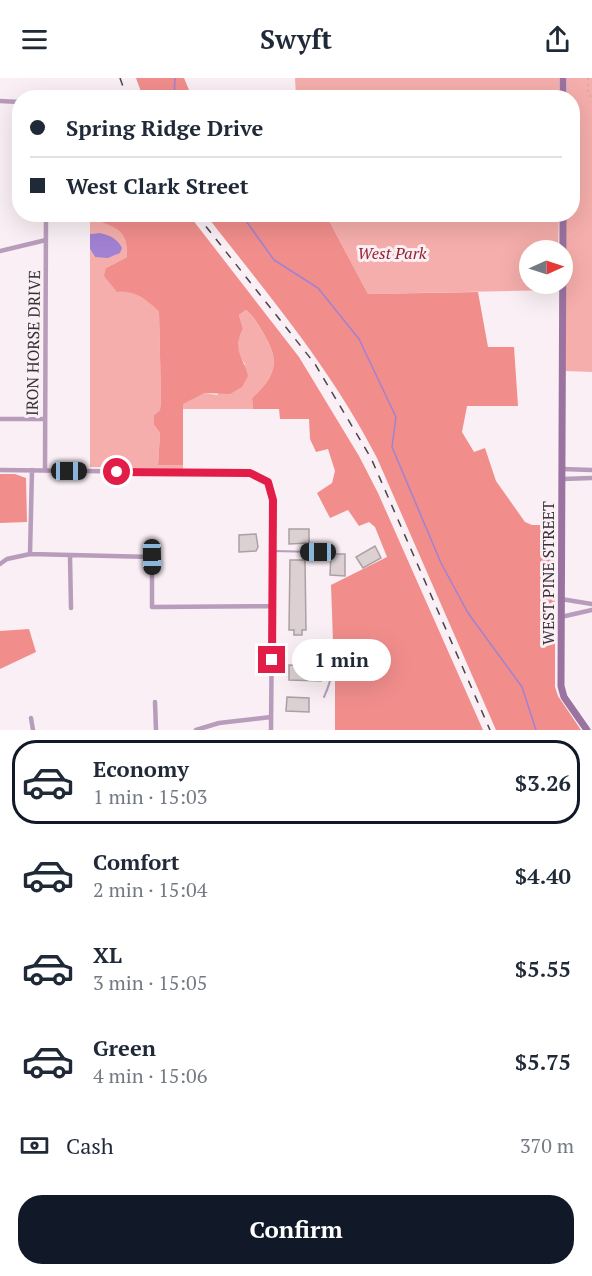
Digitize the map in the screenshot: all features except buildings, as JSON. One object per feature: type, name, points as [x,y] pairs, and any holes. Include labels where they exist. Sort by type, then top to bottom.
[{"type":"street","name":"IRON HORSE DRIVE","points":[[45,471],[46,222]]},
{"type":"street","name":"WEST PINE STREET","points":[[563,222],[561,686],[564,697],[587,730]]},
{"type":"street","points":[[0,251],[46,240]]},
{"type":"street","points":[[0,419],[44,418]]},
{"type":"street","points":[[562,469],[592,470]]},
{"type":"street","points":[[0,470],[250,473],[268,482],[273,500],[271,730]]},
{"type":"street","points":[[30,554],[32,470]]},
{"type":"street","points":[[562,479],[592,477]]},
{"type":"street","points":[[0,564],[30,554],[152,557],[152,607],[272,606]]},
{"type":"street","points":[[70,556],[71,608]]},
{"type":"street","points":[[561,599],[592,604]]},
{"type":"street","points":[[561,617],[592,610]]},
{"type":"street","points":[[155,702],[156,730]]},
{"type":"street","points":[[196,730],[219,723],[271,717]]},
{"type":"street","points":[[31,718],[33,730]]},
{"type":"lane","points":[[273,551],[318,552]]},
{"type":"lane","points":[[320,651],[327,652],[332,664],[331,683],[324,697]]},
{"type":"path","points":[[588,78],[588,92],[592,99]]},
{"type":"green space","points":[[295,78],[559,78],[559,90],[296,90]]},
{"type":"green space","points":[[567,78],[592,78],[592,372],[565,371],[565,294],[573,294],[573,240],[566,240],[566,222],[580,222],[580,90],[567,90]]},
{"type":"green space","points":[[90,222],[100,222],[119,230],[125,240],[127,257],[106,268],[127,290],[150,302],[159,312],[161,400],[160,410],[154,415],[154,425],[160,433],[158,465],[183,465],[183,469],[90,467],[90,249],[95,257],[114,256],[122,248],[99,233],[90,234]]},
{"type":"green space","name":"West Park","points":[[330,222],[559,222],[558,240],[519,240],[519,291],[368,294]]},
{"type":"green space","points":[[246,310],[265,336],[274,362],[266,384],[252,398],[253,409],[182,409],[182,404],[205,393],[217,395],[245,364],[238,347],[243,329],[239,315]]},
{"type":"shaded area","points":[[136,78],[184,78],[189,90],[140,90]]},
{"type":"shaded area","points":[[100,222],[194,222],[299,357],[359,456],[378,493],[483,730],[335,730],[335,672],[346,667],[345,658],[338,659],[333,642],[331,585],[387,557],[375,527],[369,522],[359,526],[348,510],[330,518],[317,493],[332,483],[335,471],[328,449],[316,452],[310,439],[309,419],[280,419],[279,409],[253,409],[252,398],[266,384],[274,362],[265,336],[246,310],[239,315],[243,329],[238,348],[248,376],[242,387],[230,394],[205,393],[183,404],[183,465],[158,465],[160,433],[154,425],[154,415],[160,410],[161,400],[159,312],[140,297],[129,292],[117,292],[104,276],[106,268],[127,257],[125,240],[119,230]]},
{"type":"shaded area","points":[[211,222],[330,222],[368,294],[478,292],[488,347],[514,347],[518,406],[467,406],[462,432],[474,452],[485,448],[496,481],[525,522],[532,525],[555,525],[555,687],[558,696],[581,730],[496,730],[377,458],[339,392],[275,303]]},
{"type":"shaded area","points":[[99,233],[115,239],[122,248],[120,253],[108,258],[95,257],[90,249],[90,234]]},
{"type":"shaded area","points":[[0,474],[15,474],[26,478],[27,522],[0,523]]},
{"type":"shaded area","points":[[29,629],[36,652],[0,669],[0,631]]},
{"type":"waterway","points":[[174,90],[175,78]]},
{"type":"waterway","points":[[247,222],[274,260],[318,288],[359,339],[396,417],[392,447],[441,563],[468,613],[522,687],[536,730]]},
{"type":"railway","points":[[120,78],[124,90]]},
{"type":"railway","points":[[202,222],[315,364],[371,458],[490,730]]},
{"type":"route","points":[[117,472],[250,473],[268,482],[271,486],[273,500],[272,660]]}]
